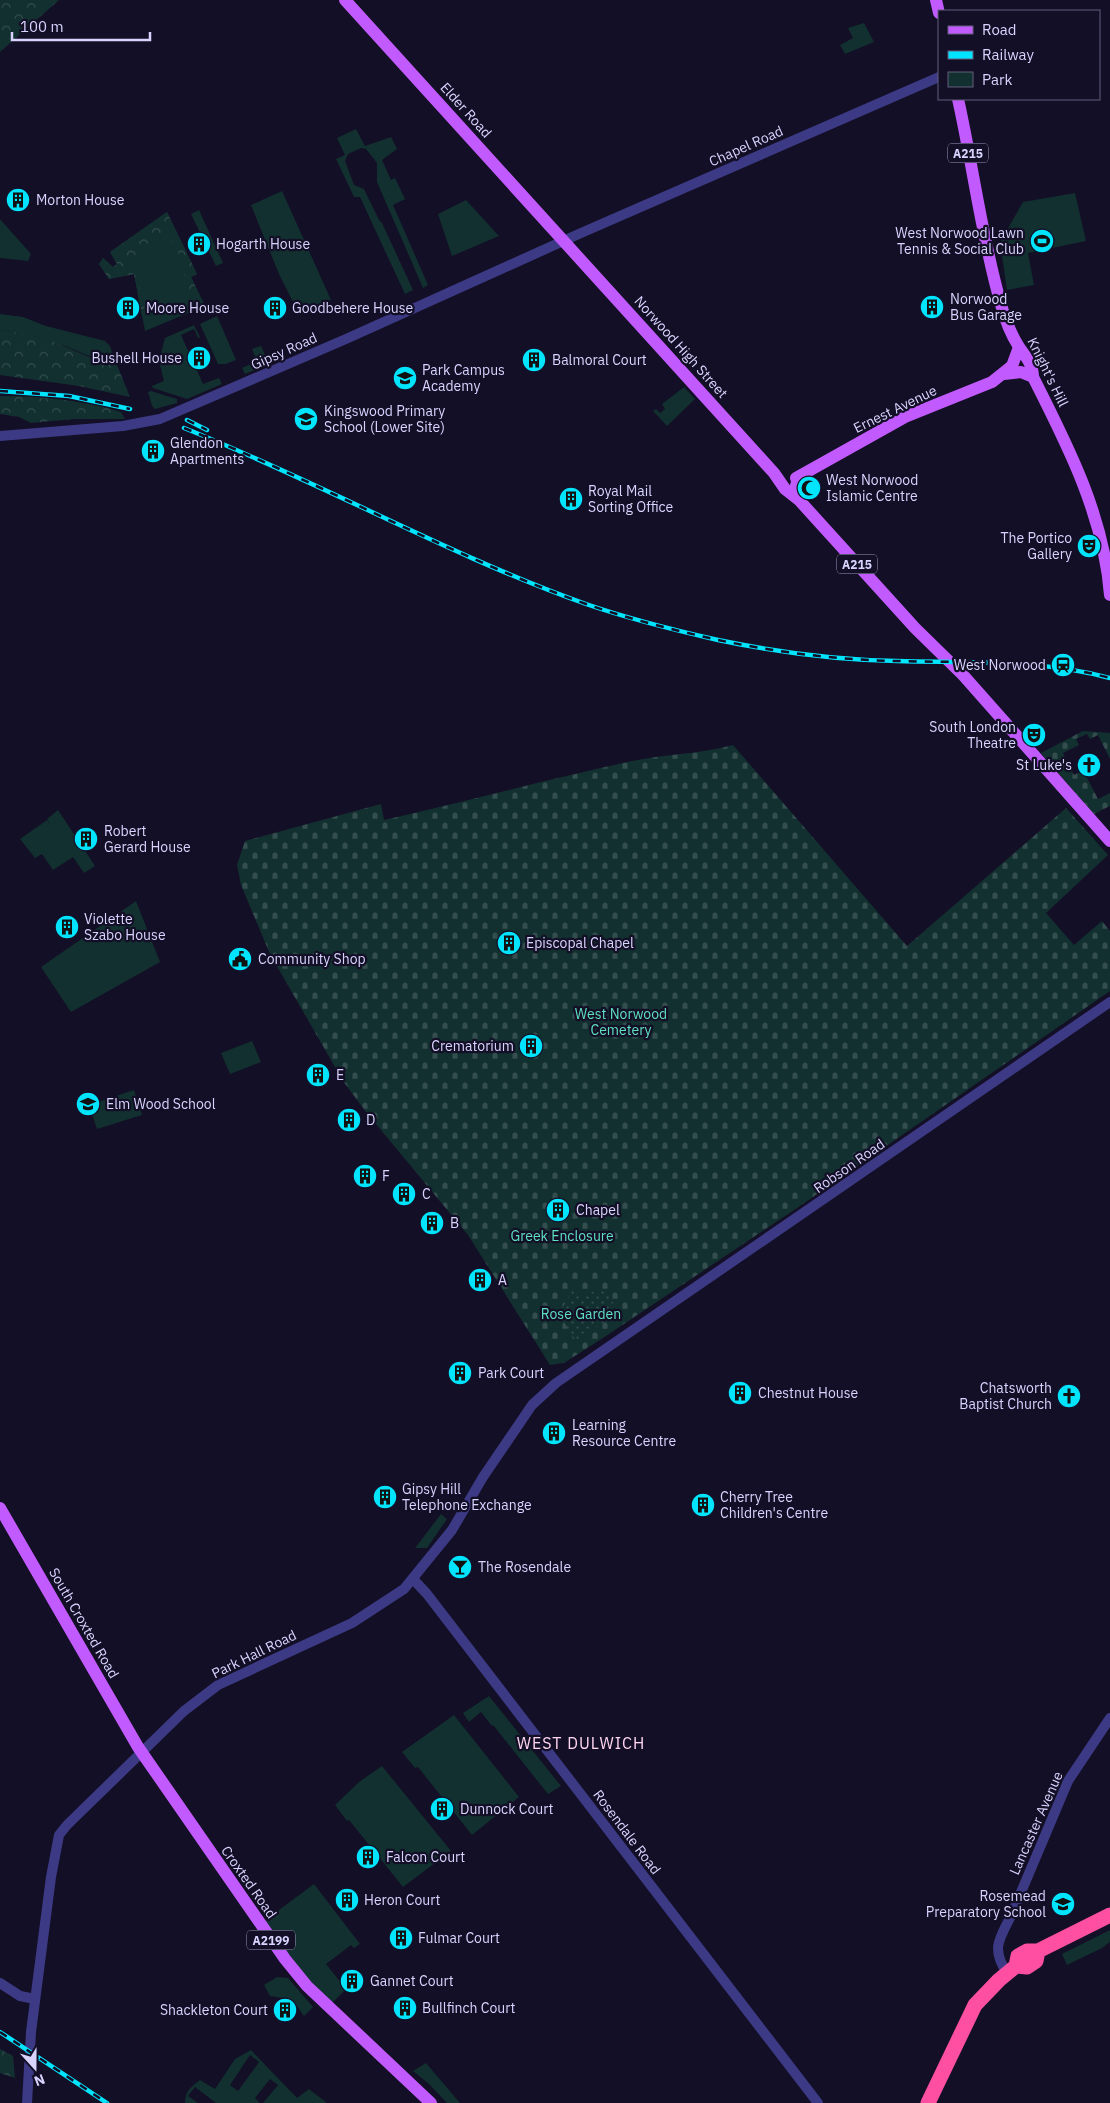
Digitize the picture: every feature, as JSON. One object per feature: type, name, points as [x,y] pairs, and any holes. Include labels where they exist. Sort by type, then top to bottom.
[{"type":"highway","points":[[928,2103],[975,2005],[1012,1969],[1027,1968],[1036,1961],[1038,1952],[1110,1915]]},
{"type":"main road","name":"Elder Road","points":[[345,0],[565,241]]},
{"type":"main road","name":"Knight's Hill","points":[[958,100],[999,299],[1019,347],[1026,355],[1033,371],[1033,376],[1058,426],[1094,511],[1104,552],[1110,595]]},
{"type":"main road","name":"Norwood High Street","points":[[565,241],[774,473],[785,488],[799,500]]},
{"type":"main road","name":"Ernest Avenue","points":[[802,476],[905,417],[992,382],[1004,374],[1015,361],[1019,347]]},
{"type":"main road","name":"Ernest Avenue","points":[[1004,374],[1021,372],[1033,376]]},
{"type":"main road","points":[[774,473],[787,479],[802,476]]},
{"type":"main road","points":[[799,500],[795,486],[802,476]]},
{"type":"main road","name":"A215","points":[[799,500],[915,628],[966,680],[1110,841]]},
{"type":"main road","name":"South Croxted Road","points":[[0,1508],[142,1752]]},
{"type":"main road","name":"Croxted Road","points":[[142,1752],[301,1979],[347,2026],[430,2103]]},
{"type":"street","name":"Chapel Road","points":[[565,241],[938,77]]},
{"type":"street","name":"Gipsy Road","points":[[0,436],[122,426],[160,419],[346,339],[565,241]]},
{"type":"street","name":"Robson Road","points":[[564,1378],[602,1350],[1110,1002]]},
{"type":"street","name":"Park Hall Road","points":[[26,2103],[35,1999],[59,1835],[184,1712],[218,1685],[352,1623],[404,1589],[452,1530],[483,1477],[532,1405],[564,1378]]},
{"type":"street","name":"Rosendale Road","points":[[412,1579],[427,1594],[818,2103]]},
{"type":"street","name":"Lancaster Avenue","points":[[1012,1969],[998,1952],[1000,1935],[1011,1916],[1068,1781],[1110,1718]]},
{"type":"street","points":[[0,1983],[20,1996],[35,1999]]},
{"type":"green space","points":[[0,0],[59,0],[0,52]]},
{"type":"green space","points":[[864,23],[874,42],[845,54],[840,45],[853,38],[848,28]]},
{"type":"green space","points":[[356,129],[365,146],[391,137],[397,149],[382,160],[391,180],[395,178],[405,199],[393,205],[428,285],[423,288],[377,182],[377,163],[366,149],[361,148],[348,154],[345,161],[354,185],[364,189],[382,223],[413,290],[405,294],[360,197],[354,197],[336,159],[345,155],[337,138]]},
{"type":"green space","points":[[282,191],[331,300],[299,314],[279,274],[251,205]]},
{"type":"green space","name":"West Norwood Lawn Tennis & Social Club","points":[[1075,193],[1086,241],[1028,253],[1034,285],[1007,290],[1000,242],[1023,202]]},
{"type":"green space","points":[[466,200],[499,236],[452,256],[438,214]]},
{"type":"green space","points":[[199,210],[223,263],[216,266],[191,214]]},
{"type":"green space","points":[[167,212],[197,274],[191,277],[205,306],[145,331],[134,274],[109,279],[99,264],[103,258],[113,267],[117,264],[110,252]]},
{"type":"green space","points":[[167,212],[197,274],[191,277],[205,306],[188,314],[184,307],[189,295],[188,284],[176,246],[167,233],[163,236],[157,235],[152,242],[144,245],[144,251],[129,262],[136,271],[141,292],[146,299],[142,316],[134,274],[109,279],[99,264],[103,258],[113,267],[117,264],[110,252]]},
{"type":"green space","points":[[0,219],[31,254],[28,261],[0,258]]},
{"type":"green space","points":[[0,314],[23,317],[46,326],[105,341],[110,346],[117,365],[44,339],[0,330]]},
{"type":"green space","points":[[217,316],[236,360],[226,364],[218,364],[200,324]]},
{"type":"green space","points":[[194,325],[200,337],[198,338],[194,329],[181,335],[203,384],[219,378],[222,384],[187,399],[153,388],[152,386],[164,381],[159,361],[165,338]]},
{"type":"green space","points":[[0,330],[52,341],[96,360],[117,365],[130,397],[79,386],[0,375]]},
{"type":"green space","points":[[261,346],[269,364],[245,374],[242,368],[257,361],[252,349]]},
{"type":"green space","points":[[684,387],[695,399],[667,426],[653,411],[656,409],[660,413],[665,409],[662,404]]},
{"type":"green space","points":[[151,391],[177,399],[177,403],[155,409],[152,406],[148,392]]},
{"type":"green space","points":[[0,396],[46,398],[92,404],[121,412],[125,419],[74,419],[31,423],[19,417],[0,414]]},
{"type":"green space","points":[[1083,731],[1110,733],[1110,759],[1098,735],[1090,739],[1087,734],[1076,739],[1079,745],[1063,753],[1074,775],[1083,770],[1098,799],[1110,793],[1110,806],[1094,814],[1041,753]]},
{"type":"green space","name":"West Norwood Cemetery","points":[[733,745],[907,946],[1066,808],[1108,855],[1046,913],[1074,945],[1102,921],[1110,931],[1110,991],[797,1208],[606,1336],[564,1363],[550,1365],[468,1235],[366,1112],[343,1081],[270,954],[241,885],[237,865],[245,841],[381,804],[384,820],[632,761]]},
{"type":"green space","points":[[58,810],[95,866],[84,873],[73,857],[53,870],[42,854],[35,858],[20,839],[47,820],[51,826],[47,819]]},
{"type":"green space","points":[[136,901],[160,962],[71,1012],[41,967]]},
{"type":"green space","points":[[252,1041],[261,1062],[230,1074],[221,1053]]},
{"type":"green space","points":[[134,1090],[142,1115],[97,1129],[89,1105]]},
{"type":"green space","name":"Rose Garden","points":[[605,1290],[619,1312],[576,1341],[559,1314],[572,1291],[586,1295]]},
{"type":"green space","points":[[441,1514],[447,1519],[427,1548],[415,1548]]},
{"type":"green space","points":[[489,1696],[561,1786],[548,1794],[481,1712],[469,1722],[463,1713]]},
{"type":"green space","points":[[454,1715],[519,1797],[472,1835],[418,1767],[415,1768],[402,1752]]},
{"type":"green space","points":[[382,1766],[451,1851],[403,1887],[335,1805],[359,1782]]},
{"type":"green space","points":[[314,1884],[360,1944],[354,1948],[351,1945],[326,1964],[346,1989],[331,2004],[260,1924]]},
{"type":"green space","points":[[1110,1930],[1110,1942],[1102,1948],[1067,1965],[1062,1954]]},
{"type":"green space","points":[[277,1977],[288,1978],[313,2007],[304,2016],[294,2002],[291,2003],[283,1998],[270,1996],[264,1985]]},
{"type":"green space","points":[[0,2049],[13,2056],[15,2078],[0,2073]]},
{"type":"green space","points":[[251,2050],[297,2098],[309,2089],[327,2103],[263,2103],[278,2085],[270,2079],[255,2098],[260,2103],[216,2103],[195,2087],[188,2096],[198,2103],[185,2103],[187,2092],[200,2080],[215,2089],[235,2059]],"holes":[[[250,2055],[259,2062],[238,2091],[230,2085]]]},
{"type":"green space","points":[[426,2063],[460,2103],[447,2103],[413,2071]]},
{"type":"railway","points":[[0,391],[69,396],[130,409]]},
{"type":"railway","points":[[187,420],[207,430]]},
{"type":"railway","points":[[184,428],[285,471],[434,541],[535,585],[586,604],[652,624],[718,640],[807,655],[874,660],[1031,665],[1084,672],[1110,678]]},
{"type":"railway","points":[[0,2032],[107,2103]]},
{"type":"place","name":"Morton House","points":[[18,200]]},
{"type":"place","name":"West Norwood Lawn Tennis & Social Club","points":[[1042,241]]},
{"type":"place","name":"Hogarth House","points":[[199,244]]},
{"type":"place","name":"Norwood Bus Garage","points":[[932,307]]},
{"type":"place","name":"Moore House","points":[[128,308]]},
{"type":"place","name":"Goodbehere House","points":[[275,308]]},
{"type":"place","name":"Bushell House","points":[[199,358]]},
{"type":"place","name":"Balmoral Court","points":[[534,360]]},
{"type":"place","name":"Park Campus Academy","points":[[405,378]]},
{"type":"place","name":"Kingswood Primary School (Lower Site)","points":[[306,419]]},
{"type":"place","name":"Glendon Apartments","points":[[153,451]]},
{"type":"place","name":"West Norwood Islamic Centre","points":[[809,488]]},
{"type":"place","name":"Royal Mail Sorting Office","points":[[571,499]]},
{"type":"place","name":"The Portico Gallery","points":[[1089,546]]},
{"type":"place","name":"West Norwood","points":[[1063,665]]},
{"type":"place","name":"South London Theatre","points":[[1034,735]]},
{"type":"place","name":"St Luke's","points":[[1089,765]]},
{"type":"place","name":"Robert Gerard House","points":[[86,839]]},
{"type":"place","name":"Violette Szabo House","points":[[67,927]]},
{"type":"place","name":"Episcopal Chapel","points":[[509,943]]},
{"type":"place","name":"Community Shop","points":[[240,959]]},
{"type":"place","name":"Crematorium","points":[[531,1046]]},
{"type":"place","name":"E","points":[[318,1075]]},
{"type":"place","name":"Elm Wood School","points":[[88,1104]]},
{"type":"place","name":"D","points":[[349,1120]]},
{"type":"place","name":"F","points":[[365,1176]]},
{"type":"place","name":"C","points":[[404,1194]]},
{"type":"place","name":"Chapel","points":[[558,1210]]},
{"type":"place","name":"B","points":[[432,1223]]},
{"type":"place","name":"A","points":[[480,1280]]},
{"type":"place","name":"Park Court","points":[[460,1373]]},
{"type":"place","name":"Chestnut House","points":[[740,1393]]},
{"type":"place","name":"Chatsworth Baptist Church","points":[[1069,1396]]},
{"type":"place","name":"Learning Resource Centre","points":[[554,1433]]},
{"type":"place","name":"Gipsy Hill Telephone Exchange","points":[[385,1497]]},
{"type":"place","name":"Cherry Tree Children's Centre","points":[[703,1505]]},
{"type":"place","name":"The Rosendale","points":[[460,1567]]},
{"type":"place","name":"Dunnock Court","points":[[442,1809]]},
{"type":"place","name":"Falcon Court","points":[[368,1857]]},
{"type":"place","name":"Heron Court","points":[[347,1900]]},
{"type":"place","name":"Rosemead Preparatory School","points":[[1063,1904]]},
{"type":"place","name":"Fulmar Court","points":[[401,1938]]},
{"type":"place","name":"Gannet Court","points":[[352,1981]]},
{"type":"place","name":"Bullfinch Court","points":[[405,2008]]},
{"type":"place","name":"Shackleton Court","points":[[285,2010]]},
{"type":"district","name":"WEST DULWICH","points":[[581,1743]]},
{"type":"park label","name":"Greek Enclosure","points":[[562,1236]]}]
